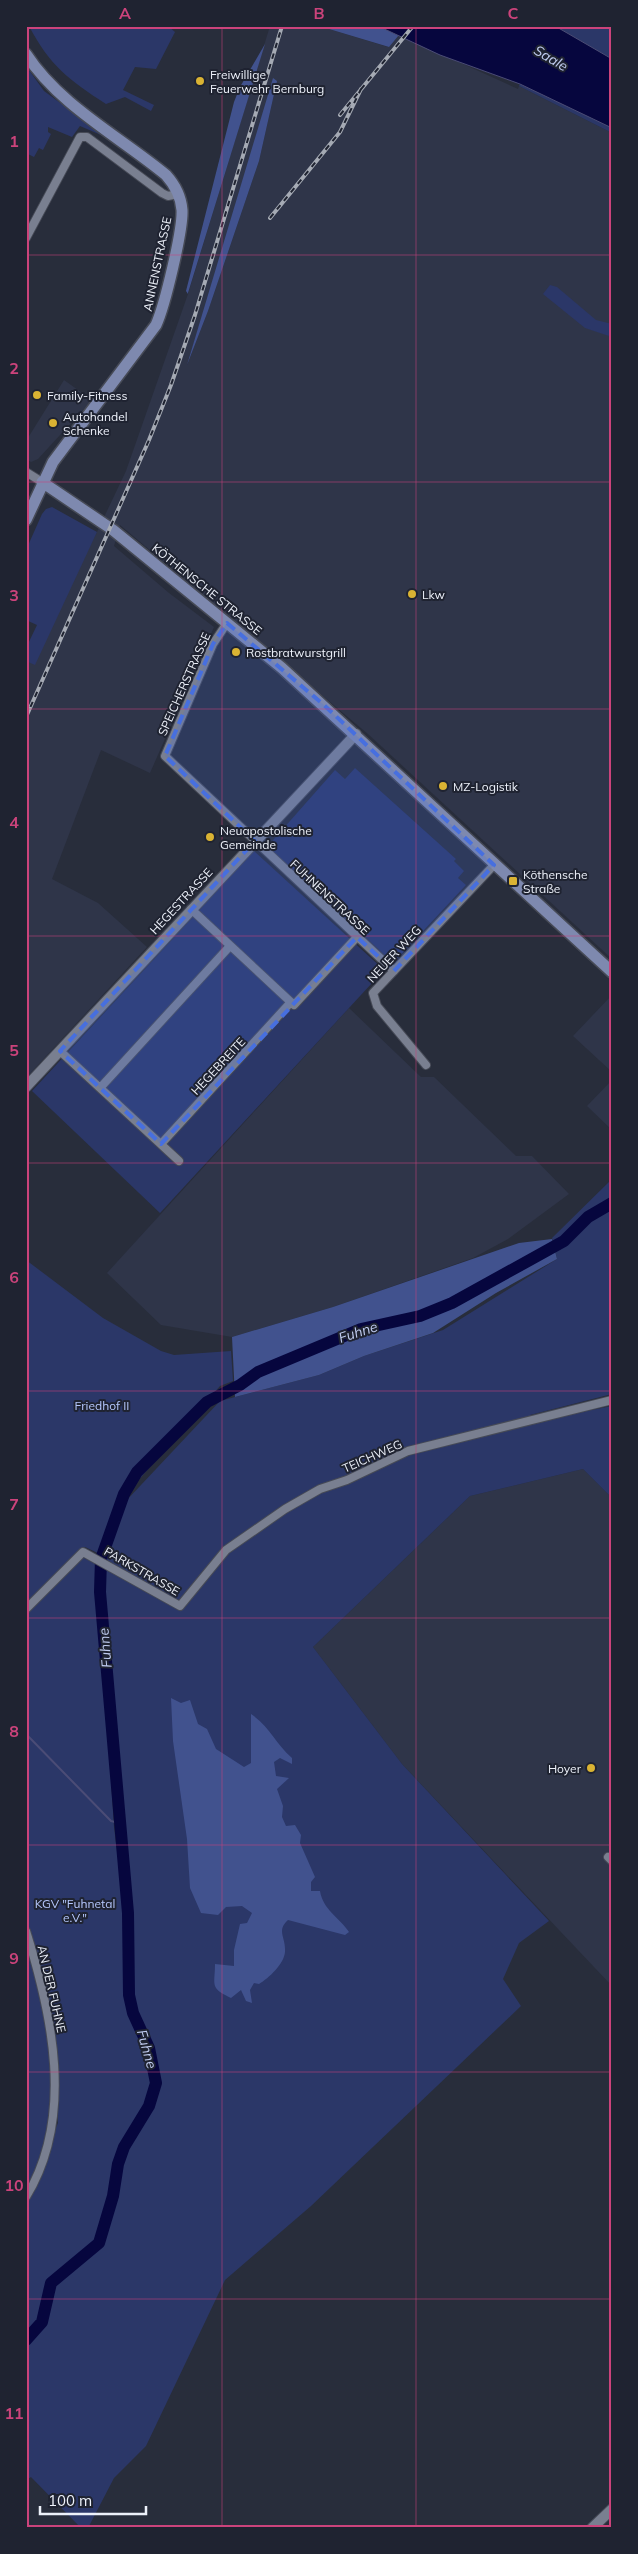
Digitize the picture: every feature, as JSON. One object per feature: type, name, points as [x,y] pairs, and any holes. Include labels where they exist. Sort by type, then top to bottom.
[{"type":"main road","name":"ANNENSTRASSE","points":[[26,54],[52,87],[162,171],[172,182],[178,194],[181,218],[164,302],[156,324],[53,462],[42,482],[26,520]]},
{"type":"main road","name":"KÖTHENSCHE STRASSE","points":[[42,482],[113,530],[228,623],[356,734],[494,865],[612,972]]},
{"type":"street","points":[[26,238],[29,224],[78,139],[87,137],[162,193],[168,196],[178,194]]},
{"type":"street","points":[[26,472],[42,482]]},
{"type":"street","name":"SPEICHERSTRASSE","points":[[164,756],[213,644],[228,623]]},
{"type":"street","name":"HEGESTRASSE","points":[[26,1087],[356,734]]},
{"type":"street","name":"FUHNENSTRASSE","points":[[164,756],[394,972]]},
{"type":"street","name":"NEUER WEG","points":[[426,1065],[401,1038],[373,998],[376,988],[394,972],[494,865]]},
{"type":"street","points":[[191,909],[291,1002]]},
{"type":"street","name":"HEGEBREITE","points":[[161,1144],[291,1002],[294,1005],[357,937]]},
{"type":"street","points":[[100,1088],[230,946]]},
{"type":"street","points":[[60,1050],[178,1160]]},
{"type":"street","name":"TEICHWEG","points":[[180,1606],[226,1550],[285,1509],[320,1489],[347,1480],[408,1451],[612,1400]]},
{"type":"street","name":"PARKSTRASSE","points":[[26,1609],[83,1552],[180,1606]]},
{"type":"street","name":"AN DER FUHNE","points":[[26,1931],[49,2018],[54,2079],[52,2124],[44,2156],[26,2197]]},
{"type":"street","points":[[592,2528],[612,2509]]},
{"type":"highlighted area","points":[[227,623],[324,705],[494,865],[394,971],[357,937],[161,1144],[60,1051],[255,841],[165,756],[213,644]]},
{"type":"shaded area","points":[[270,26],[319,26],[388,47],[399,35],[518,89],[519,86],[612,133],[612,959],[368,734],[120,525],[114,546],[169,593],[214,627],[150,773],[101,750],[52,879],[98,903],[147,947],[26,1078],[26,665],[31,660],[97,532],[126,471],[188,294]],"holes":[[[277,81],[259,161],[208,311],[187,365]]]},
{"type":"shaded area","points":[[319,26],[381,26],[399,35],[389,47]]},
{"type":"shaded area","points":[[265,44],[188,294],[186,291],[234,102],[240,87]]},
{"type":"shaded area","points":[[273,78],[277,81],[259,161],[208,311],[187,365]]},
{"type":"shaded area","points":[[64,380],[92,400],[38,459],[31,462],[26,459],[26,441]]},
{"type":"shaded area","points":[[612,995],[612,1072],[573,1036]]},
{"type":"shaded area","points":[[349,1008],[421,1077],[434,1077],[516,1156],[532,1156],[569,1194],[508,1239],[473,1258],[333,1307],[232,1337],[161,1325],[107,1273]]},
{"type":"shaded area","points":[[612,1080],[612,1130],[587,1106]]},
{"type":"shaded area","points":[[552,1239],[557,1259],[496,1293],[433,1333],[364,1356],[319,1375],[235,1397],[232,1337],[333,1307],[519,1243]]},
{"type":"shaded area","points":[[583,1469],[612,1498],[612,1986],[402,1764],[313,1647],[470,1496]]},
{"type":"shaded area","points":[[171,1698],[181,1703],[190,1700],[198,1724],[207,1729],[216,1749],[244,1767],[251,1763],[251,1714],[263,1724],[292,1758],[292,1764],[280,1758],[274,1762],[276,1776],[289,1778],[277,1789],[283,1806],[282,1817],[286,1826],[295,1825],[301,1835],[300,1843],[315,1877],[311,1882],[311,1891],[320,1891],[324,1903],[349,1932],[345,1935],[288,1920],[284,1924],[282,1931],[285,1947],[284,1957],[279,1966],[267,1978],[259,1984],[254,1983],[250,1990],[252,2003],[246,2001],[241,1990],[231,1998],[219,1991],[215,1985],[215,1964],[234,1966],[234,1950],[240,1924],[247,1923],[252,1913],[242,1906],[226,1907],[218,1915],[201,1913],[190,1888],[187,1839],[173,1741]]},
{"type":"green space","points":[[29,26],[168,26],[175,32],[156,69],[135,67],[123,90],[154,105],[151,111],[125,97],[106,104],[81,87],[53,62]]},
{"type":"green space","points":[[555,26],[612,26],[612,59]]},
{"type":"green space","points":[[26,66],[44,91],[108,138],[80,126],[72,137],[48,127],[48,132],[51,134],[43,150],[39,148],[34,157],[26,153]]},
{"type":"green space","points":[[520,84],[611,127],[612,133],[519,86]]},
{"type":"green space","points":[[550,285],[557,287],[596,320],[612,324],[612,337],[585,328],[543,294]]},
{"type":"green space","points":[[52,507],[97,532],[35,665],[26,661],[26,648],[37,625],[26,620],[26,550],[42,514],[46,509]]},
{"type":"green space","points":[[355,768],[456,859],[454,861],[464,871],[458,878],[466,885],[396,960],[389,959],[267,847],[335,770],[345,779]]},
{"type":"green space","points":[[254,851],[384,970],[160,1213],[32,1091]]},
{"type":"green space","points":[[612,1179],[612,1394],[530,1415],[539,1420],[612,1406],[612,1498],[583,1469],[470,1496],[313,1647],[402,1764],[549,1921],[519,1943],[503,1979],[521,2006],[311,2206],[225,2280],[146,2446],[114,2478],[88,2528],[81,2528],[31,2477],[26,2480],[26,2197],[58,2123],[53,2022],[26,1917],[26,1615],[82,1557],[97,1564],[102,1555],[85,1547],[26,1606],[26,1260],[103,1318],[161,1351],[174,1355],[231,1351],[233,1381],[220,1386],[123,1498],[113,1527],[125,1502],[220,1401],[319,1375],[364,1356],[443,1330],[557,1259],[552,1238]],"holes":[[[98,1577],[124,1900],[114,1827]],[[125,1922],[133,2017],[126,1986]]]},
{"type":"green space","points":[[26,1942],[45,2020],[52,2078],[52,2106],[49,2132],[42,2157],[26,2191]]},
{"type":"water","name":"Saale","points":[[378,26],[555,26],[612,59],[612,128],[520,84],[440,55]]},
{"type":"waterway","name":"Fuhne","points":[[26,2340],[42,2322],[51,2283],[99,2243],[113,2196],[118,2164],[124,2147],[149,2106],[156,2083],[149,2048],[133,2013],[129,1995],[128,1913],[100,1592],[101,1559],[124,1494],[137,1472],[207,1402],[240,1385],[258,1372],[361,1329],[420,1316],[452,1303],[564,1241],[588,1217],[612,1203]]},
{"type":"waterway","points":[[26,1734],[111,1821],[119,1823]]},
{"type":"railway","points":[[26,717],[149,440],[171,385],[195,315],[282,26]]},
{"type":"railway","points":[[340,115],[413,26]]},
{"type":"railway","points":[[270,218],[340,132],[361,89]]},
{"type":"place","name":"Freiwillige Feuerwehr Bernburg","points":[[200,81]]},
{"type":"place","name":"Family-Fitness","points":[[37,395]]},
{"type":"place","name":"Autohandel Schenke","points":[[53,423]]},
{"type":"place","name":"Lkw","points":[[412,594]]},
{"type":"place","name":"Rostbratwurstgrill","points":[[236,652]]},
{"type":"place","name":"MZ-Logistik","points":[[443,786]]},
{"type":"place","name":"Neuapostolische Gemeinde","points":[[210,837]]},
{"type":"place","name":"Köthensche Straße","points":[[513,881]]},
{"type":"place","name":"Hoyer","points":[[591,1768]]},
{"type":"park label","name":"Friedhof II","points":[[102,1405]]},
{"type":"park label","name":"KGV \"Fuhnetal e.V.\"","points":[[75,1910]]}]
